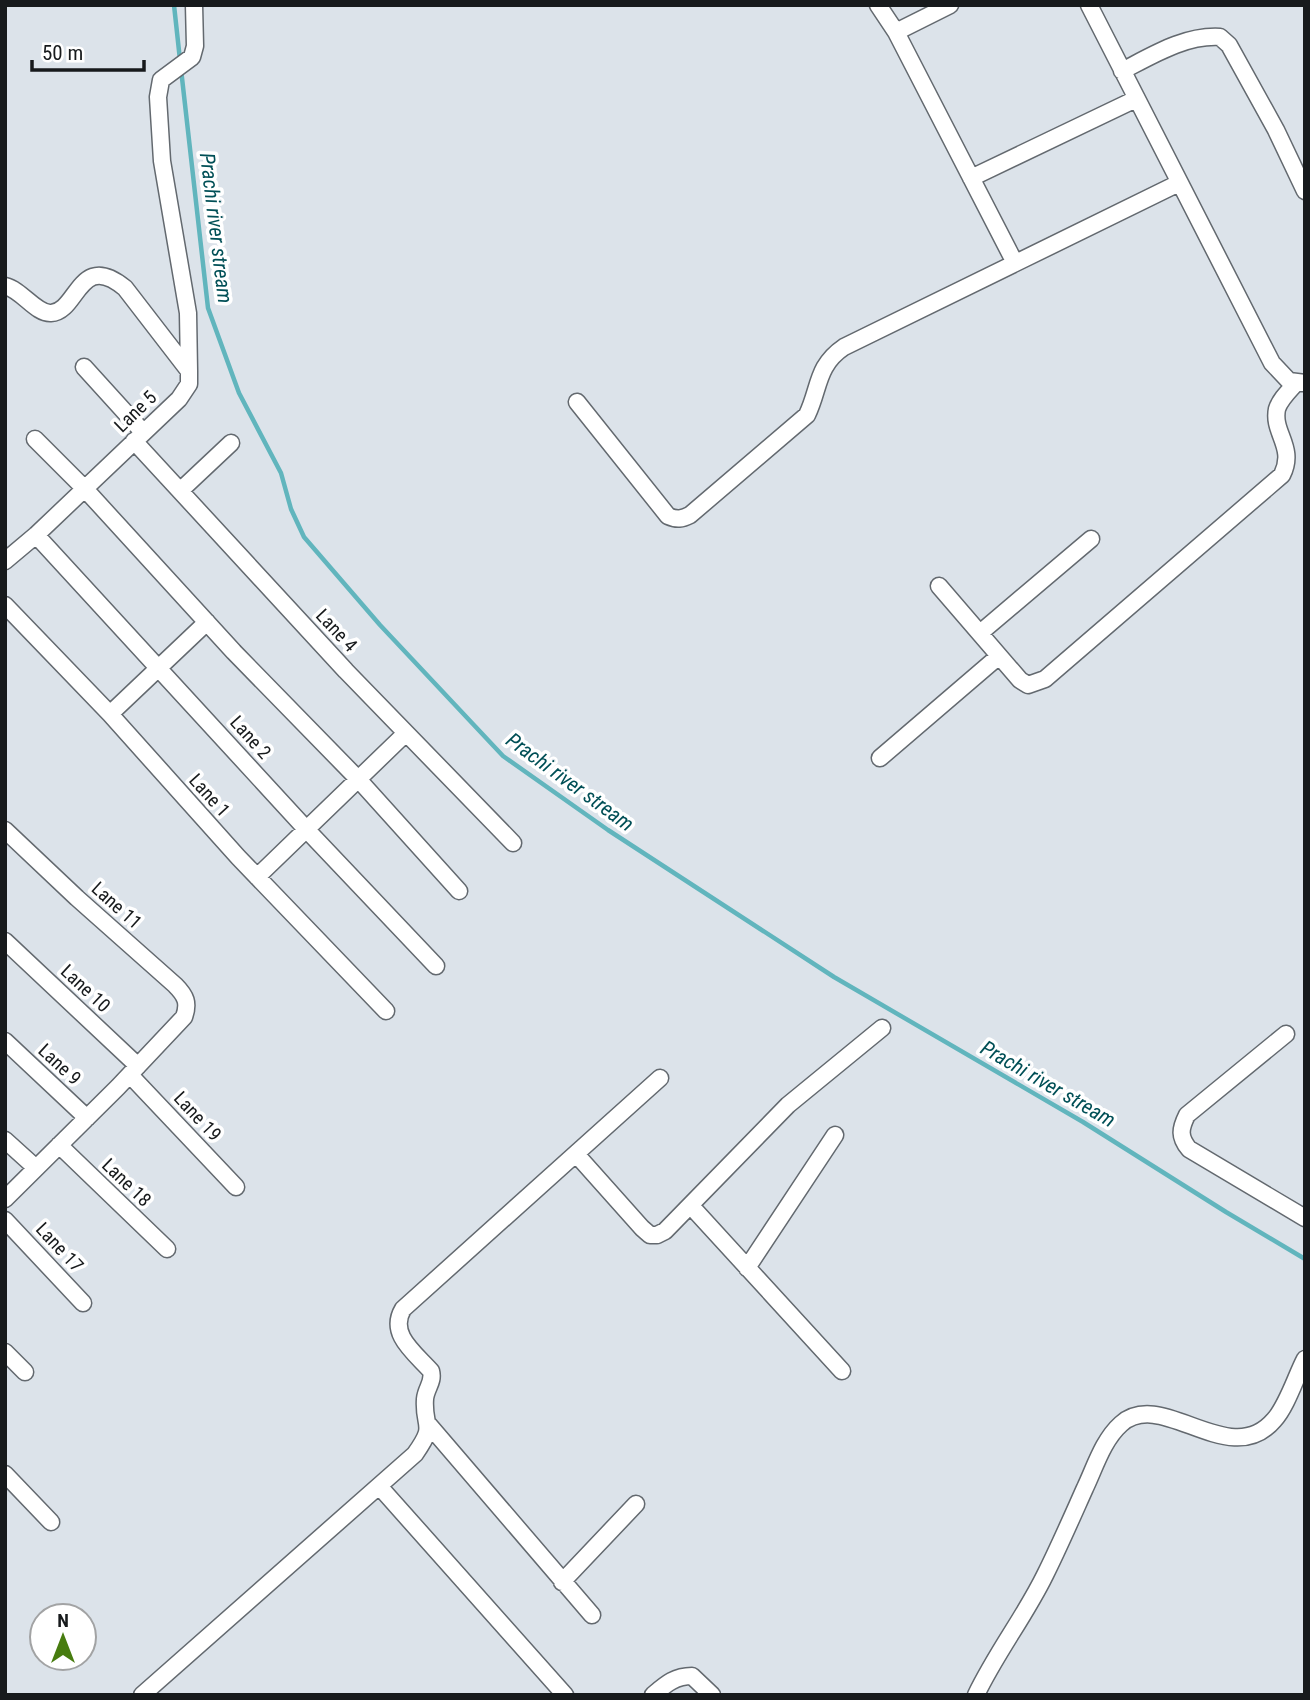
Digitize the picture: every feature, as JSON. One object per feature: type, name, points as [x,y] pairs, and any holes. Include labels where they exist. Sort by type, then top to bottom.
[{"type":"street","points":[[189,371],[188,313],[162,160],[158,97],[164,76],[192,57],[195,46],[194,5]]},
{"type":"street","points":[[878,5],[896,32],[1015,263]]},
{"type":"street","points":[[896,32],[950,5]]},
{"type":"street","points":[[1089,5],[1272,363],[1289,381],[1301,383]]},
{"type":"street","points":[[1122,71],[1194,38],[1220,37],[1229,45],[1276,130],[1305,191]]},
{"type":"street","points":[[971,178],[1136,99]]},
{"type":"street","points":[[577,402],[668,516],[683,519],[807,415],[822,369],[834,353],[1179,183]]},
{"type":"street","points":[[5,286],[20,292],[40,310],[53,313],[60,311],[86,281],[97,276],[108,277],[125,288],[189,371]]},
{"type":"street","name":"Lane 4","points":[[84,367],[181,490],[245,562],[513,843]]},
{"type":"street","name":"Lane 5","points":[[5,561],[85,489],[185,391],[189,384],[189,371]]},
{"type":"street","points":[[939,586],[1020,680],[1028,685],[1045,679],[1282,475],[1288,458],[1277,407],[1284,396],[1301,383]]},
{"type":"street","points":[[35,439],[358,779],[458,891]]},
{"type":"street","points":[[181,490],[232,443]]},
{"type":"street","name":"Lane 2","points":[[36,535],[436,966]]},
{"type":"street","points":[[980,634],[1091,539]]},
{"type":"street","name":"Lane 1","points":[[5,606],[110,714],[257,877],[386,1011]]},
{"type":"street","points":[[110,714],[207,622]]},
{"type":"street","points":[[880,758],[999,656]]},
{"type":"street","points":[[257,877],[406,733]]},
{"type":"street","name":"Lane 11","points":[[5,830],[185,995],[188,1007],[184,1017],[134,1070]]},
{"type":"street","name":"Lane 10","points":[[5,941],[134,1070]]},
{"type":"street","points":[[576,1154],[642,1228],[650,1235],[657,1235],[665,1231],[691,1206],[788,1105],[882,1028]]},
{"type":"street","points":[[1286,1034],[1187,1115],[1180,1132],[1182,1141],[1189,1149],[1305,1218]]},
{"type":"street","name":"Lane 9","points":[[5,1041],[87,1118]]},
{"type":"street","points":[[5,1199],[134,1070]]},
{"type":"street","name":"Lane 19","points":[[134,1070],[236,1187]]},
{"type":"street","points":[[142,1695],[415,1454],[427,1437],[429,1425],[425,1403],[433,1377],[397,1328],[403,1309],[660,1078]]},
{"type":"street","points":[[747,1268],[835,1135]]},
{"type":"street","points":[[5,1140],[36,1168]]},
{"type":"street","name":"Lane 18","points":[[59,1145],[167,1249]]},
{"type":"street","points":[[691,1206],[842,1371]]},
{"type":"street","name":"Lane 17","points":[[5,1220],[83,1303]]},
{"type":"street","points":[[5,1352],[25,1372]]},
{"type":"street","points":[[976,1695],[1044,1577],[1097,1460],[1109,1438],[1121,1424],[1133,1415],[1151,1414],[1226,1437],[1252,1436],[1276,1418],[1305,1359]]},
{"type":"street","points":[[429,1425],[592,1615]]},
{"type":"street","points":[[5,1474],[51,1522]]},
{"type":"street","points":[[379,1486],[565,1695]]},
{"type":"street","points":[[562,1582],[636,1504]]},
{"type":"street","points":[[653,1695],[670,1680],[682,1676],[692,1676],[712,1695]]},
{"type":"waterway","name":"Prachi river stream","points":[[174,5],[180,60]]},
{"type":"waterway","name":"Prachi river stream","points":[[181,69],[208,308],[239,393],[281,473],[291,509],[304,537],[380,625],[503,756],[608,830],[834,977],[1083,1122],[1305,1259]]}]
